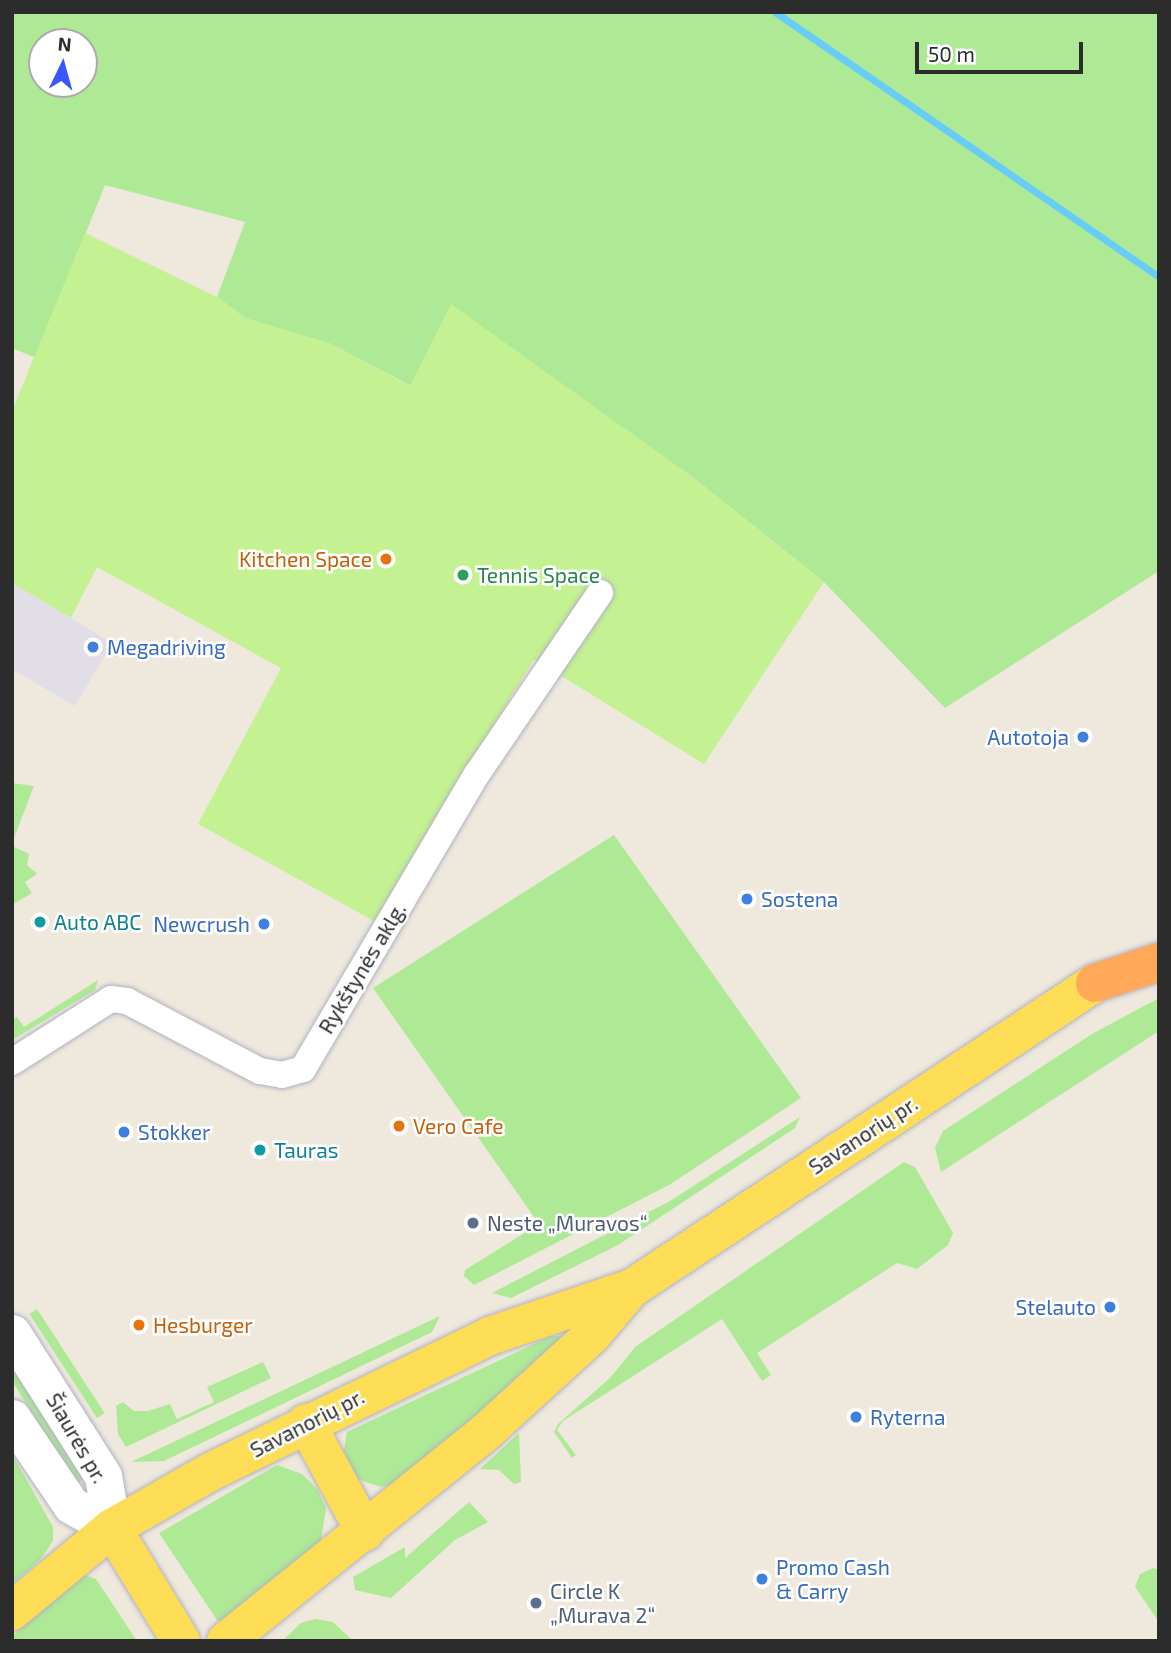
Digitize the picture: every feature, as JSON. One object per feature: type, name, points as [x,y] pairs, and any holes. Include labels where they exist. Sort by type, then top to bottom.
[{"type":"highway","points":[[1095,983],[1159,962]]},
{"type":"main road","name":"Savanorių pr.","points":[[12,1611],[112,1528],[306,1423],[490,1336],[632,1288],[1095,983]]},
{"type":"main road","name":"Savanorių pr.","points":[[226,1641],[397,1506],[532,1391],[592,1335],[632,1288]]},
{"type":"main road","name":"Šiaurės pr.","points":[[12,1333],[103,1476],[112,1528]]},
{"type":"main road","name":"Šiaurės pr.","points":[[12,1418],[71,1505],[112,1528]]},
{"type":"main road","points":[[306,1423],[365,1532]]},
{"type":"main road","points":[[262,1641],[365,1557],[397,1506]]},
{"type":"main road","points":[[112,1528],[181,1641]]},
{"type":"street","name":"Rykštynės aklg.","points":[[12,1062],[111,999],[127,1000],[260,1070],[282,1075],[303,1069],[477,774],[600,593]]},
{"type":"shaded area","points":[[12,583],[112,643],[75,706],[12,669]]},
{"type":"green space","points":[[12,12],[1159,12],[1159,571],[945,708],[824,582],[695,479],[451,305],[411,386],[331,344],[245,318],[217,297],[245,222],[105,185],[36,358],[12,348]]},
{"type":"green space","name":"Tennis Space","points":[[85,233],[217,297],[245,318],[331,344],[410,386],[451,304],[695,479],[824,582],[704,764],[534,659],[374,921],[198,824],[281,668],[97,567],[71,618],[12,583],[12,411]]},
{"type":"green space","points":[[12,783],[34,786],[12,843]]},
{"type":"green space","points":[[614,835],[801,1098],[669,1185],[474,1285],[464,1276],[465,1270],[539,1224],[373,988]]},
{"type":"green space","points":[[12,846],[29,854],[27,865],[37,874],[25,882],[32,893],[12,905]]},
{"type":"green space","points":[[98,980],[95,990],[12,1040],[12,1020],[17,1017],[24,1027]]},
{"type":"green space","points":[[1159,998],[1159,1031],[941,1172],[935,1148],[943,1131],[1092,1034]]},
{"type":"green space","points":[[800,1117],[795,1128],[618,1245],[511,1298],[492,1293],[670,1201]]},
{"type":"green space","points":[[904,1162],[915,1167],[953,1233],[948,1245],[917,1269],[897,1263],[757,1353],[771,1375],[762,1381],[722,1319],[563,1421],[557,1430],[576,1455],[572,1458],[554,1432],[558,1424],[611,1377],[635,1347]]},
{"type":"green space","points":[[37,1309],[105,1413],[97,1418],[29,1314]]},
{"type":"green space","points":[[440,1316],[432,1332],[164,1461],[131,1462]]},
{"type":"green space","points":[[551,1336],[561,1336],[562,1341],[400,1482],[381,1487],[360,1480],[351,1470],[343,1455],[347,1432]]},
{"type":"green space","points":[[12,1358],[89,1475],[77,1484],[12,1381]]},
{"type":"green space","points":[[263,1362],[271,1378],[126,1447],[118,1434],[116,1406],[123,1402],[134,1411],[148,1411],[170,1404],[177,1419],[214,1402],[207,1387]]},
{"type":"green space","points":[[519,1433],[521,1482],[514,1484],[499,1470],[480,1469]]},
{"type":"green space","points":[[12,1454],[53,1527],[53,1541],[40,1560],[12,1584]]},
{"type":"green space","points":[[277,1465],[302,1474],[318,1490],[326,1508],[320,1547],[225,1621],[217,1620],[159,1533]]},
{"type":"green space","points":[[469,1502],[488,1522],[455,1540],[391,1598],[355,1590],[353,1577],[405,1547],[405,1558]]},
{"type":"green space","points":[[1153,1568],[1159,1570],[1159,1622],[1135,1587],[1140,1574]]},
{"type":"green space","points":[[81,1574],[96,1579],[137,1641],[12,1641],[12,1636]]},
{"type":"green space","points":[[315,1619],[333,1622],[353,1641],[282,1641],[301,1623]]},
{"type":"waterway","points":[[775,12],[1159,277]]},
{"type":"place","name":"Kitchen Space","points":[[386,559]]},
{"type":"place","name":"Tennis Space","points":[[463,575]]},
{"type":"place","name":"Megadriving","points":[[93,647]]},
{"type":"place","name":"Autotoja","points":[[1083,737]]},
{"type":"place","name":"Sostena","points":[[747,899]]},
{"type":"place","name":"Auto ABC","points":[[40,922]]},
{"type":"place","name":"Newcrush","points":[[264,924]]},
{"type":"place","name":"Vero Cafe","points":[[399,1126]]},
{"type":"place","name":"Stokker","points":[[124,1132]]},
{"type":"place","name":"Tauras","points":[[260,1150]]},
{"type":"place","name":"Neste „Muravos“","points":[[473,1223]]},
{"type":"place","name":"Stelauto","points":[[1110,1307]]},
{"type":"place","name":"Hesburger","points":[[139,1325]]},
{"type":"place","name":"Ryterna","points":[[856,1417]]},
{"type":"place","name":"Promo Cash & Carry","points":[[762,1579]]},
{"type":"place","name":"Circle K „Murava 2“","points":[[536,1603]]}]
